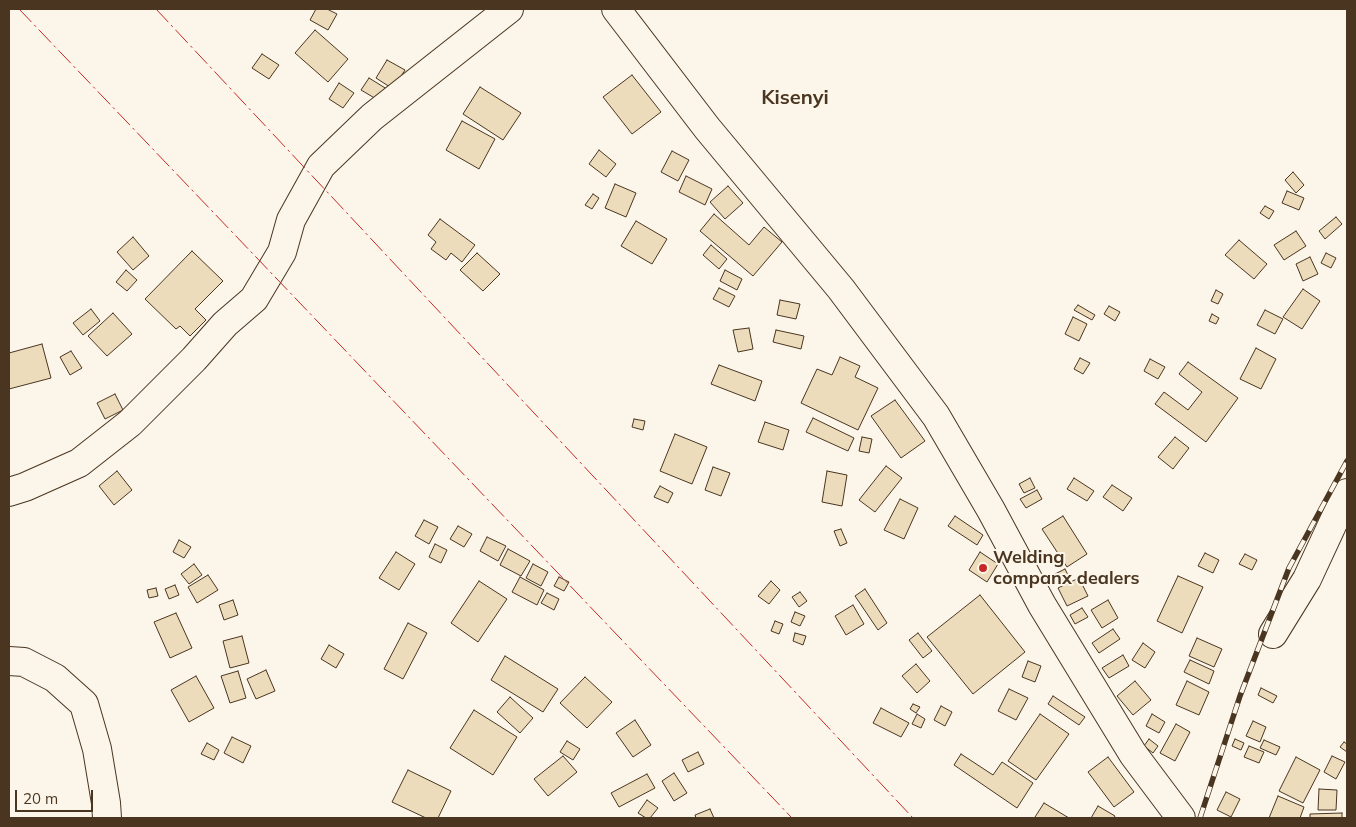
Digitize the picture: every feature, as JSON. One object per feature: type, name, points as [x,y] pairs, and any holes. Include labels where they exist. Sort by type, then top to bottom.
[{"type":"street","points":[[9,492],[25,487],[79,463],[130,423],[194,359],[225,324],[254,299],[282,252],[291,220],[321,166],[372,117],[509,9]]},
{"type":"street","points":[[616,9],[707,128],[841,289],[936,416],[991,510],[1042,605],[1133,754],[1181,818]]},
{"type":"street","points":[[1273,634],[1307,580],[1347,492]]},
{"type":"street","points":[[9,662],[24,662],[55,678],[84,704],[97,749],[107,818]]},
{"type":"building","points":[[316,9],[327,9],[337,14],[328,30],[310,20]]},
{"type":"building","points":[[315,30],[348,59],[328,82],[295,53]]},
{"type":"building","points":[[262,54],[279,65],[269,79],[252,68]]},
{"type":"building","points":[[387,60],[405,70],[393,89],[376,78]]},
{"type":"building","points":[[632,75],[661,112],[632,134],[603,97]]},
{"type":"building","points":[[369,78],[390,91],[383,103],[361,90]]},
{"type":"building","points":[[339,83],[354,93],[343,108],[329,99]]},
{"type":"building","points":[[480,87],[521,113],[503,140],[463,114]]},
{"type":"building","points":[[462,121],[495,139],[479,169],[446,150]]},
{"type":"building","points":[[599,150],[616,164],[606,177],[589,164]]},
{"type":"building","points":[[672,151],[689,160],[678,181],[661,172]]},
{"type":"building","points":[[1293,172],[1304,185],[1296,193],[1285,180]]},
{"type":"building","points":[[686,176],[712,189],[705,205],[679,192]]},
{"type":"building","points":[[615,184],[636,193],[626,217],[605,208]]},
{"type":"building","points":[[728,186],[743,203],[725,219],[710,202]]},
{"type":"building","points":[[1287,191],[1304,198],[1299,210],[1282,203]]},
{"type":"building","points":[[593,194],[599,198],[592,209],[585,205]]},
{"type":"building","points":[[1265,206],[1274,211],[1269,219],[1260,213]]},
{"type":"building","points":[[714,214],[749,245],[764,227],[782,242],[753,276],[700,231]]},
{"type":"building","points":[[1336,217],[1342,224],[1325,239],[1319,231]]},
{"type":"building","points":[[440,219],[475,245],[462,262],[451,253],[446,260],[431,249],[436,242],[428,235]]},
{"type":"building","points":[[636,221],[667,239],[652,264],[621,246]]},
{"type":"building","points":[[1296,231],[1306,246],[1284,260],[1274,245]]},
{"type":"building","points":[[133,237],[149,256],[133,270],[117,252]]},
{"type":"building","points":[[1239,240],[1267,264],[1254,279],[1225,255]]},
{"type":"building","points":[[711,245],[727,259],[719,269],[703,255]]},
{"type":"building","points":[[192,251],[223,281],[195,309],[206,320],[190,336],[180,326],[176,329],[145,299]]},
{"type":"building","points":[[477,253],[500,274],[483,291],[460,270]]},
{"type":"building","points":[[1326,253],[1336,258],[1331,268],[1321,263]]},
{"type":"building","points":[[1310,257],[1318,274],[1303,281],[1296,264]]},
{"type":"building","points":[[126,270],[137,280],[127,291],[116,282]]},
{"type":"building","points":[[725,270],[742,279],[737,290],[720,281]]},
{"type":"building","points":[[719,288],[735,296],[729,307],[713,299]]},
{"type":"building","points":[[1303,289],[1320,301],[1302,329],[1283,317]]},
{"type":"building","points":[[1216,290],[1223,294],[1218,304],[1211,301]]},
{"type":"building","points":[[780,300],[800,304],[796,319],[777,315]]},
{"type":"building","points":[[1078,305],[1095,315],[1092,320],[1074,310]]},
{"type":"building","points":[[1109,306],[1120,312],[1115,321],[1104,314]]},
{"type":"building","points":[[91,309],[100,321],[83,335],[73,323]]},
{"type":"building","points":[[1265,310],[1283,319],[1275,334],[1257,325]]},
{"type":"building","points":[[113,313],[132,334],[107,356],[88,336]]},
{"type":"building","points":[[1212,314],[1219,318],[1216,324],[1209,321]]},
{"type":"building","points":[[1073,317],[1087,324],[1079,341],[1065,334]]},
{"type":"building","points":[[749,328],[753,349],[738,352],[733,330]]},
{"type":"building","points":[[776,330],[804,336],[801,349],[773,342]]},
{"type":"building","points":[[42,344],[51,378],[9,389],[9,353]]},
{"type":"building","points":[[1256,348],[1276,359],[1261,389],[1240,379]]},
{"type":"building","points":[[71,351],[82,368],[70,375],[60,357]]},
{"type":"building","points":[[840,357],[860,366],[855,377],[878,388],[858,430],[801,403],[817,369],[832,375]]},
{"type":"building","points":[[1080,358],[1090,363],[1083,374],[1074,369]]},
{"type":"building","points":[[1150,359],[1165,367],[1158,379],[1144,371]]},
{"type":"building","points":[[1188,362],[1238,398],[1206,442],[1155,404],[1164,392],[1188,410],[1202,392],[1179,374]]},
{"type":"building","points":[[719,365],[762,381],[755,401],[711,384]]},
{"type":"building","points":[[115,394],[123,410],[105,419],[97,403]]},
{"type":"building","points":[[895,400],[925,441],[901,458],[871,416]]},
{"type":"building","points":[[813,418],[854,438],[848,451],[806,432]]},
{"type":"building","points":[[634,419],[645,421],[643,430],[632,427]]},
{"type":"building","points":[[765,422],[789,430],[783,450],[758,442]]},
{"type":"building","points":[[675,434],[707,447],[692,484],[660,471]]},
{"type":"building","points":[[862,437],[872,439],[869,453],[859,451]]},
{"type":"building","points":[[1175,437],[1189,448],[1173,469],[1158,457]]},
{"type":"building","points":[[886,466],[902,478],[875,512],[859,500]]},
{"type":"building","points":[[713,467],[730,473],[721,496],[705,490]]},
{"type":"building","points":[[117,471],[132,490],[114,505],[99,486]]},
{"type":"building","points":[[827,471],[847,475],[842,506],[822,502]]},
{"type":"building","points":[[1030,478],[1035,488],[1024,493],[1019,484]]},
{"type":"building","points":[[1074,478],[1094,491],[1087,501],[1067,489]]},
{"type":"building","points":[[1112,485],[1132,498],[1123,511],[1103,497]]},
{"type":"building","points":[[660,486],[673,493],[668,503],[654,497]]},
{"type":"building","points":[[1037,490],[1042,499],[1026,508],[1020,499]]},
{"type":"building","points":[[900,499],[918,508],[904,539],[884,530]]},
{"type":"building","points":[[955,516],[983,535],[977,545],[948,526]]},
{"type":"building","points":[[1063,516],[1087,554],[1067,567],[1042,529]]},
{"type":"building","points":[[424,520],[438,527],[429,544],[415,536]]},
{"type":"building","points":[[458,526],[472,534],[464,547],[450,539]]},
{"type":"building","points":[[841,529],[847,543],[840,546],[834,531]]},
{"type":"building","points":[[487,537],[506,546],[498,561],[480,551]]},
{"type":"building","points":[[179,540],[191,547],[184,558],[173,552]]},
{"type":"building","points":[[435,544],[447,550],[441,563],[429,557]]},
{"type":"building","points":[[508,549],[530,561],[521,576],[500,565]]},
{"type":"building","points":[[396,552],[415,564],[399,590],[379,578]]},
{"type":"building","points":[[980,552],[998,564],[987,582],[969,570]]},
{"type":"building","points":[[1205,553],[1219,560],[1213,573],[1198,566]]},
{"type":"building","points":[[1245,554],[1257,560],[1252,570],[1239,564]]},
{"type":"building","points":[[194,564],[202,575],[189,584],[181,574]]},
{"type":"building","points":[[533,564],[548,572],[541,586],[526,578]]},
{"type":"building","points":[[1065,569],[1069,577],[1059,581],[1055,574]]},
{"type":"building","points":[[208,575],[218,590],[197,603],[188,587]]},
{"type":"building","points":[[1178,576],[1203,587],[1182,633],[1157,621]]},
{"type":"building","points":[[520,577],[544,590],[537,605],[512,592]]},
{"type":"building","points":[[559,577],[569,582],[564,591],[554,586]]},
{"type":"building","points":[[1079,578],[1088,596],[1067,606],[1058,588]]},
{"type":"building","points":[[479,581],[507,599],[478,642],[451,623]]},
{"type":"building","points":[[771,581],[780,590],[769,604],[758,596]]},
{"type":"building","points":[[175,585],[179,595],[169,599],[165,589]]},
{"type":"building","points":[[156,588],[158,596],[149,598],[147,590]]},
{"type":"building","points":[[865,589],[887,623],[878,630],[855,596]]},
{"type":"building","points":[[800,592],[807,601],[799,607],[792,597]]},
{"type":"building","points":[[547,593],[559,599],[554,610],[541,603]]},
{"type":"building","points":[[980,595],[1025,652],[973,694],[927,637]]},
{"type":"building","points":[[233,600],[238,615],[224,620],[219,605]]},
{"type":"building","points":[[1108,600],[1118,618],[1102,628],[1091,610]]},
{"type":"building","points":[[853,605],[864,624],[846,635],[835,616]]},
{"type":"building","points":[[1082,608],[1088,617],[1075,624],[1070,615]]},
{"type":"building","points":[[795,612],[805,616],[800,626],[791,622]]},
{"type":"building","points":[[176,613],[192,648],[170,658],[154,622]]},
{"type":"building","points":[[775,621],[783,624],[779,634],[771,631]]},
{"type":"building","points":[[408,623],[427,633],[403,679],[384,669]]},
{"type":"building","points":[[1113,629],[1120,639],[1099,653],[1092,643]]},
{"type":"building","points":[[795,633],[806,636],[803,645],[793,641]]},
{"type":"building","points":[[918,633],[932,651],[923,658],[909,640]]},
{"type":"building","points":[[242,636],[249,663],[230,668],[223,641]]},
{"type":"building","points":[[1197,638],[1222,649],[1214,667],[1189,656]]},
{"type":"building","points":[[1143,643],[1155,652],[1145,668],[1132,660]]},
{"type":"building","points":[[329,645],[344,654],[336,668],[321,659]]},
{"type":"building","points":[[1123,655],[1129,666],[1109,678],[1102,668]]},
{"type":"building","points":[[505,656],[558,689],[543,712],[491,680]]},
{"type":"building","points":[[1190,660],[1214,671],[1209,684],[1184,672]]},
{"type":"building","points":[[1028,661],[1041,666],[1035,682],[1022,677]]},
{"type":"building","points":[[916,664],[930,681],[917,693],[902,676]]},
{"type":"building","points":[[266,670],[275,691],[256,699],[247,679]]},
{"type":"building","points":[[238,671],[246,698],[230,703],[221,676]]},
{"type":"building","points":[[196,676],[214,708],[189,722],[171,690]]},
{"type":"building","points":[[585,677],[612,702],[587,728],[560,703]]},
{"type":"building","points":[[1135,681],[1151,700],[1133,715],[1117,696]]},
{"type":"building","points":[[1187,681],[1209,692],[1199,715],[1176,705]]},
{"type":"building","points":[[1261,688],[1277,696],[1273,703],[1258,695]]},
{"type":"building","points":[[1009,689],[1028,698],[1016,720],[998,711]]},
{"type":"building","points":[[1053,696],[1085,717],[1079,725],[1048,704]]},
{"type":"building","points":[[510,697],[533,718],[520,733],[497,712]]},
{"type":"building","points":[[913,704],[920,707],[916,713],[910,709]]},
{"type":"building","points":[[941,706],[952,712],[945,726],[934,720]]},
{"type":"building","points":[[881,708],[909,723],[901,737],[873,723]]},
{"type":"building","points":[[474,710],[517,737],[493,775],[450,748]]},
{"type":"building","points":[[917,714],[925,719],[921,728],[912,724]]},
{"type":"building","points":[[1040,714],[1069,734],[1036,780],[1008,761]]},
{"type":"building","points":[[1152,714],[1165,722],[1159,733],[1146,726]]},
{"type":"building","points":[[635,720],[651,745],[633,757],[616,733]]},
{"type":"building","points":[[1253,721],[1266,727],[1260,742],[1246,736]]},
{"type":"building","points":[[1176,724],[1190,732],[1175,761],[1160,753]]},
{"type":"building","points":[[232,737],[251,746],[243,763],[224,753]]},
{"type":"building","points":[[1149,739],[1158,746],[1153,753],[1144,746]]},
{"type":"building","points":[[1235,739],[1244,743],[1241,750],[1232,746]]},
{"type":"building","points":[[1264,740],[1280,747],[1276,755],[1260,748]]},
{"type":"building","points":[[567,741],[580,749],[573,760],[560,752]]},
{"type":"building","points":[[1344,742],[1347,744],[1347,752],[1340,747]]},
{"type":"building","points":[[207,743],[219,750],[214,760],[201,754]]},
{"type":"building","points":[[1249,746],[1264,752],[1259,763],[1244,757]]},
{"type":"building","points":[[698,752],[704,764],[688,772],[682,760]]},
{"type":"building","points":[[961,754],[993,775],[1002,762],[1033,783],[1017,808],[954,765]]},
{"type":"building","points":[[563,756],[577,772],[548,796],[534,779]]},
{"type":"building","points":[[1332,756],[1345,762],[1336,779],[1324,772]]},
{"type":"building","points":[[1108,757],[1134,792],[1114,807],[1088,772]]},
{"type":"building","points":[[1296,757],[1320,770],[1303,803],[1279,791]]},
{"type":"building","points":[[408,770],[451,791],[438,818],[426,818],[392,802]]},
{"type":"building","points":[[674,773],[687,793],[674,801],[662,781]]},
{"type":"building","points":[[647,774],[655,788],[619,807],[611,793]]},
{"type":"building","points":[[1319,789],[1337,790],[1336,810],[1318,810]]},
{"type":"building","points":[[1226,792],[1240,799],[1231,817],[1217,810]]},
{"type":"building","points":[[1278,796],[1304,807],[1300,818],[1269,818]]},
{"type":"building","points":[[647,800],[658,808],[650,818],[646,818],[638,813]]},
{"type":"building","points":[[1044,803],[1069,818],[1035,817]]},
{"type":"building","points":[[1098,806],[1115,816],[1114,818],[1091,818]]},
{"type":"building","points":[[710,809],[714,818],[696,818],[695,815]]},
{"type":"building","points":[[1342,813],[1342,818],[1310,818],[1310,814]]},
{"type":"railway","points":[[1200,818],[1240,696],[1289,568],[1347,461]]},
{"type":"power","points":[[19,9],[792,818]]},
{"type":"power","points":[[156,9],[913,818]]},
{"type":"place","name":"Welding companx dealers","points":[[983,568]]},
{"type":"district","name":"Kisenyi","points":[[795,98]]}]
